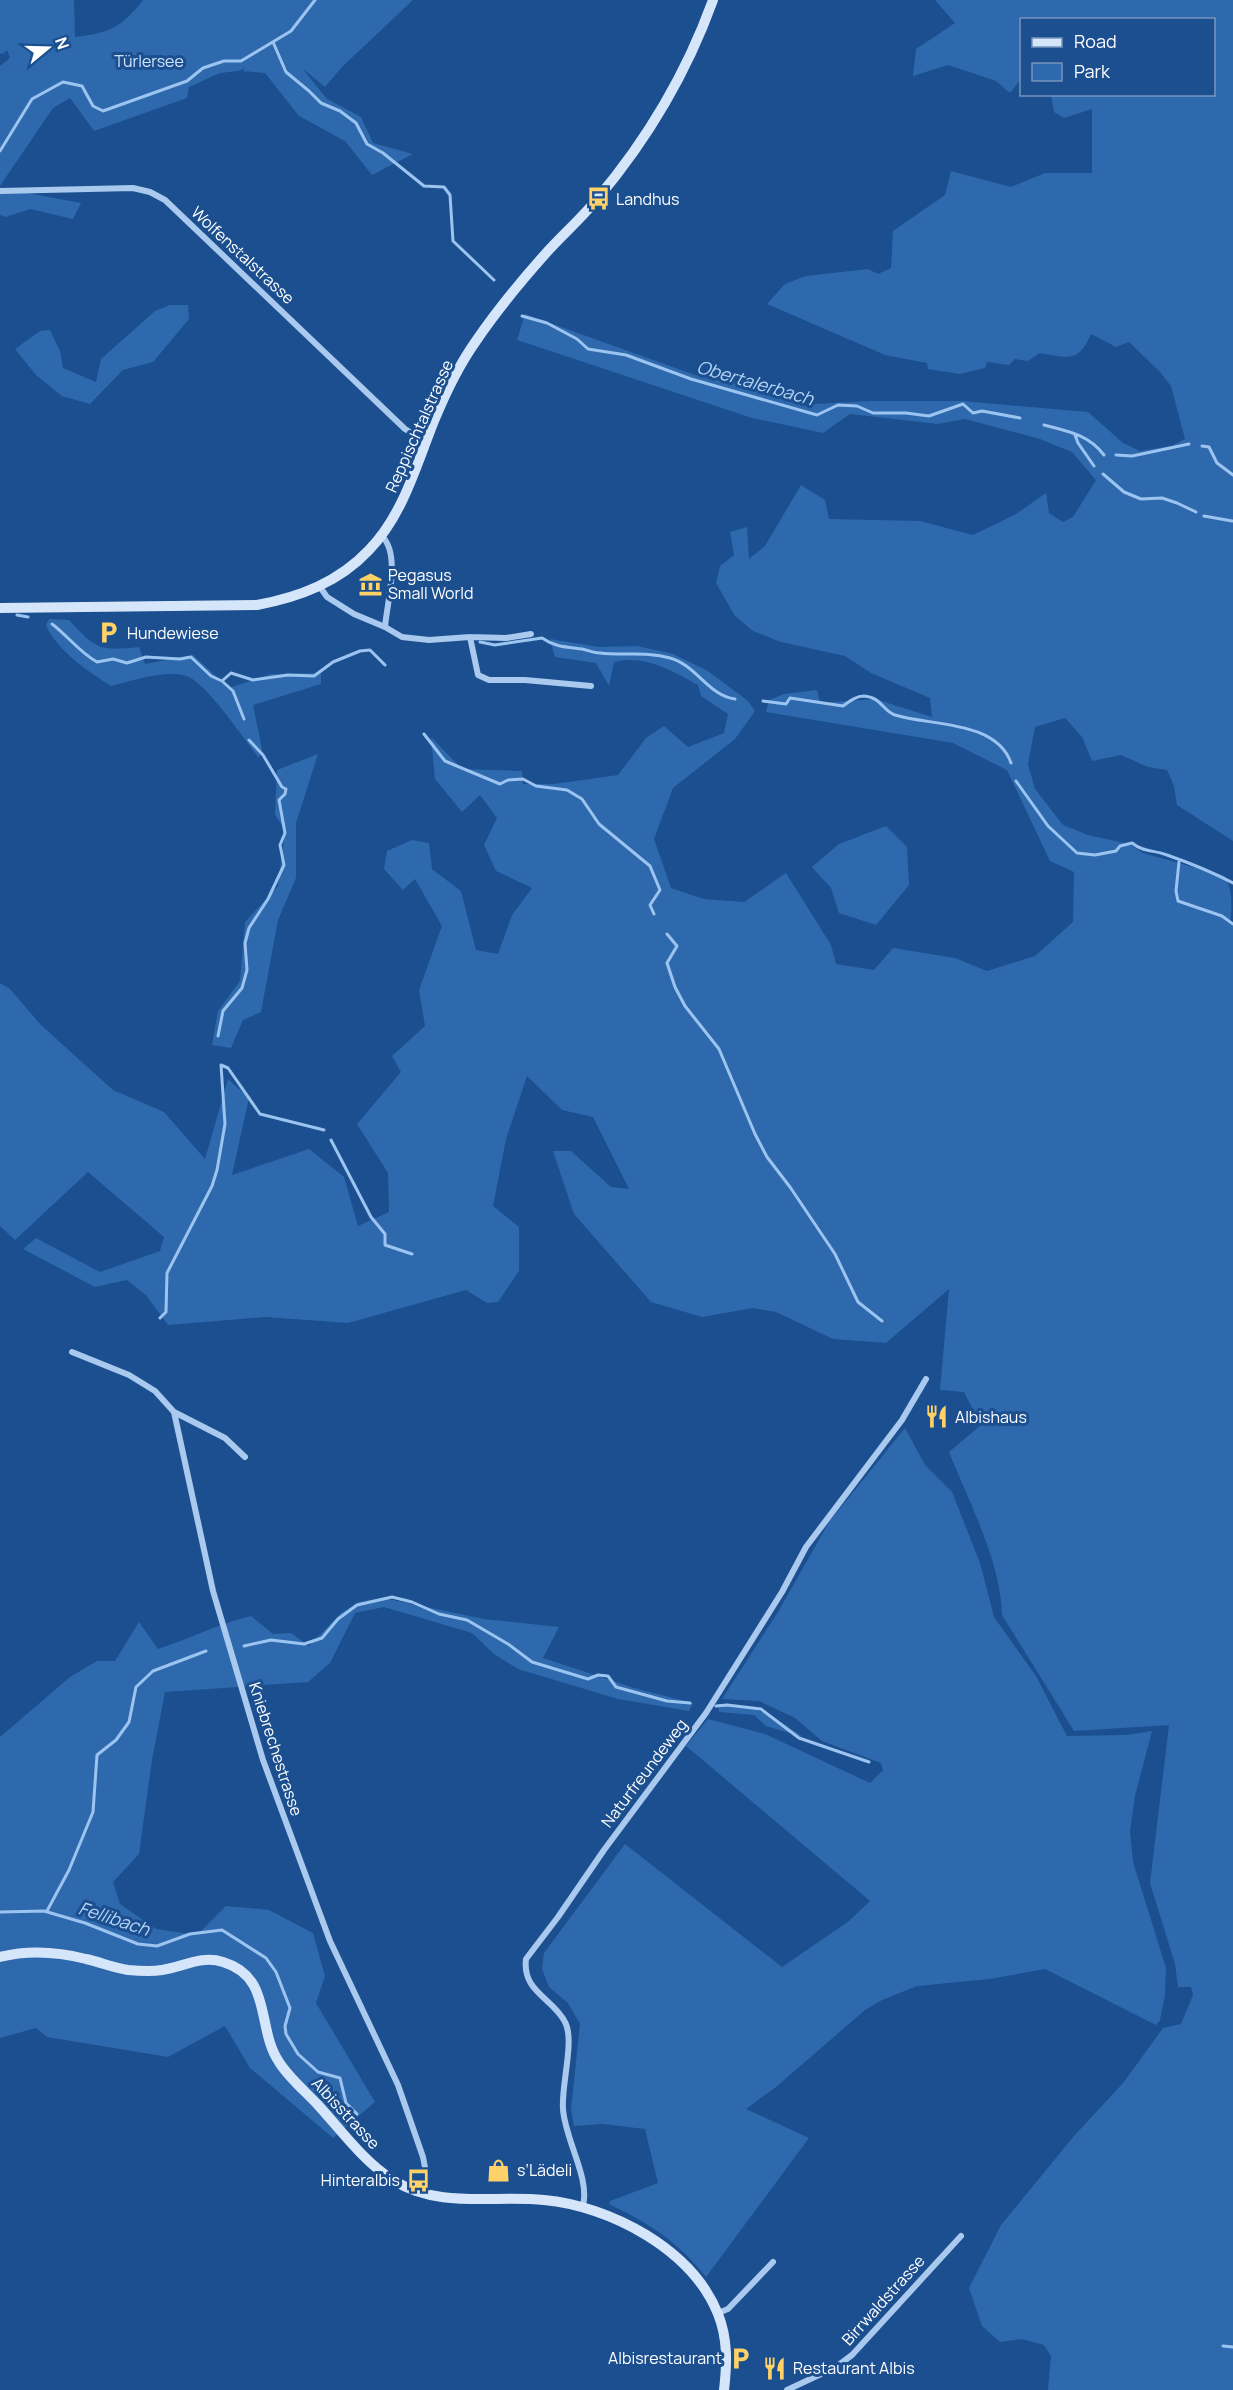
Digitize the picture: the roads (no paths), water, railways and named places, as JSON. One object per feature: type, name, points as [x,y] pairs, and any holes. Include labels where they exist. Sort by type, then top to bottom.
[{"type":"main road","name":"Reppischtalstrasse","points":[[0,608],[232,607],[282,601],[320,587],[353,565],[382,536],[405,496],[447,393],[476,341],[547,252],[598,199],[639,144],[685,64],[713,0]]},
{"type":"main road","name":"Albisstrasse","points":[[0,1957],[31,1952],[63,1954],[125,1969],[151,1971],[208,1960],[226,1963],[240,1971],[259,1995],[273,2050],[285,2070],[378,2168],[394,2181],[424,2194],[453,2199],[542,2199],[583,2206],[623,2222],[665,2249],[701,2285],[718,2313],[727,2349],[724,2390]]},
{"type":"street","name":"Wolfenstalstrasse","points":[[0,191],[133,188],[150,192],[165,200],[405,429],[427,442]]},
{"type":"street","points":[[382,536],[390,547],[392,556],[385,627]]},
{"type":"street","points":[[320,587],[327,597],[354,614],[402,637],[429,640],[470,637],[506,638],[531,634]]},
{"type":"street","points":[[470,637],[478,675],[489,680],[525,680],[591,686]]},
{"type":"street","points":[[72,1352],[129,1375],[155,1391],[174,1412],[225,1438],[245,1457]]},
{"type":"street","name":"Naturfreundeweg","points":[[583,2206],[583,2186],[567,2134],[563,2109],[568,2031],[560,2014],[527,1978],[526,1959],[706,1713],[777,1601],[806,1547],[902,1420],[926,1379]]},
{"type":"street","name":"Kniebrechestrasse","points":[[174,1412],[213,1591],[263,1760],[330,1941],[398,2085],[423,2157],[428,2178],[424,2194]]},
{"type":"street","name":"Birrwaldstrasse","points":[[787,2390],[836,2367],[852,2355],[961,2236]]},
{"type":"street","points":[[718,2313],[728,2309],[773,2262]]},
{"type":"waterway","points":[[0,151],[32,99],[63,82],[82,86],[93,106],[103,111],[187,81],[203,68],[224,61],[241,61],[291,31],[315,0]]},
{"type":"waterway","name":"Obertalerbach","points":[[273,42],[286,72],[321,103],[340,111],[356,123],[367,144],[383,153],[424,186],[444,187],[450,195],[453,241],[494,280]]},
{"type":"waterway","name":"Obertalerbach","points":[[522,316],[547,323],[577,339],[588,349],[626,355],[691,379],[817,415],[838,405],[857,406],[873,413],[929,416],[963,404],[973,413],[982,411],[1020,418]]},
{"type":"waterway","points":[[1044,425],[1085,438],[1104,455]]},
{"type":"waterway","points":[[1075,435],[1094,466]]},
{"type":"waterway","points":[[1116,455],[1132,456],[1189,444]]},
{"type":"waterway","points":[[1202,446],[1209,447],[1217,463],[1233,475]]},
{"type":"waterway","points":[[1103,474],[1124,492],[1141,499],[1162,498],[1196,512]]},
{"type":"waterway","points":[[1204,516],[1232,521]]},
{"type":"waterway","points":[[17,615],[28,617]]},
{"type":"waterway","points":[[52,624],[97,662],[113,659],[127,663],[146,657],[180,659],[191,657],[211,676],[222,681],[231,673],[253,680],[288,675],[314,676],[333,662],[360,651],[370,650],[385,665]]},
{"type":"waterway","points":[[480,642],[495,645],[542,638],[556,645],[598,653],[644,654],[670,658],[687,667],[710,687],[726,697],[735,699]]},
{"type":"waterway","points":[[222,681],[233,691],[244,719]]},
{"type":"waterway","points":[[763,701],[786,704],[790,698],[843,706],[858,697],[870,697],[895,715],[977,732],[991,739],[1003,749],[1011,763]]},
{"type":"waterway","points":[[424,734],[445,761],[500,784],[508,780],[523,779],[536,786],[567,790],[582,799],[599,824],[650,866],[660,890],[650,905],[654,914]]},
{"type":"waterway","points":[[218,1036],[223,1011],[242,988],[247,970],[245,943],[249,928],[268,899],[284,865],[280,845],[285,833],[279,800],[285,794],[286,789],[282,787],[263,755],[249,740]]},
{"type":"waterway","points":[[1016,781],[1048,826],[1077,853],[1095,855],[1116,851],[1120,846],[1132,843],[1140,848],[1192,864],[1233,883]]},
{"type":"waterway","points":[[1179,862],[1176,891],[1178,901],[1222,916],[1233,924]]},
{"type":"waterway","points":[[667,934],[677,946],[667,963],[675,987],[685,1006],[719,1049],[767,1157],[835,1254],[858,1302],[882,1321]]},
{"type":"waterway","points":[[221,1065],[228,1068],[260,1114],[324,1130]]},
{"type":"waterway","points":[[160,1318],[166,1312],[167,1273],[212,1186],[217,1170],[225,1124],[221,1065]]},
{"type":"waterway","points":[[331,1140],[371,1217],[385,1234],[385,1245],[412,1254]]},
{"type":"waterway","points":[[244,1646],[271,1640],[304,1644],[322,1638],[338,1619],[357,1605],[392,1597],[412,1602],[439,1614],[467,1620],[508,1644],[532,1662],[588,1679],[598,1675],[608,1676],[616,1687],[667,1701],[690,1703]]},
{"type":"waterway","points":[[47,1911],[69,1870],[93,1812],[97,1755],[116,1740],[129,1722],[136,1687],[153,1671],[206,1651]]},
{"type":"waterway","points":[[716,1706],[761,1709],[799,1738],[869,1762]]},
{"type":"waterway","name":"Fellibach","points":[[0,1912],[44,1911],[85,1923],[138,1944],[157,1946],[190,1934],[222,1930],[266,1958],[276,1972],[290,2008],[285,2026],[286,2034],[298,2054],[318,2072],[340,2078],[346,2103],[357,2114]]},
{"type":"waterway","points":[[1223,2346],[1233,2347]]},
{"type":"place","name":"Landhus","points":[[598,199]]},
{"type":"place","name":"Pegasus Small World","points":[[370,584]]},
{"type":"place","name":"Hundewiese","points":[[109,633]]},
{"type":"place","name":"Albishaus","points":[[937,1417]]},
{"type":"place","name":"s‘Lädeli","points":[[499,2170]]},
{"type":"place","name":"Hinteralbis","points":[[418,2180]]},
{"type":"place","name":"Albisrestaurant","points":[[740,2358]]},
{"type":"place","name":"Restaurant Albis","points":[[775,2368]]},
{"type":"park label","name":"Türlersee","points":[[149,61]]}]
